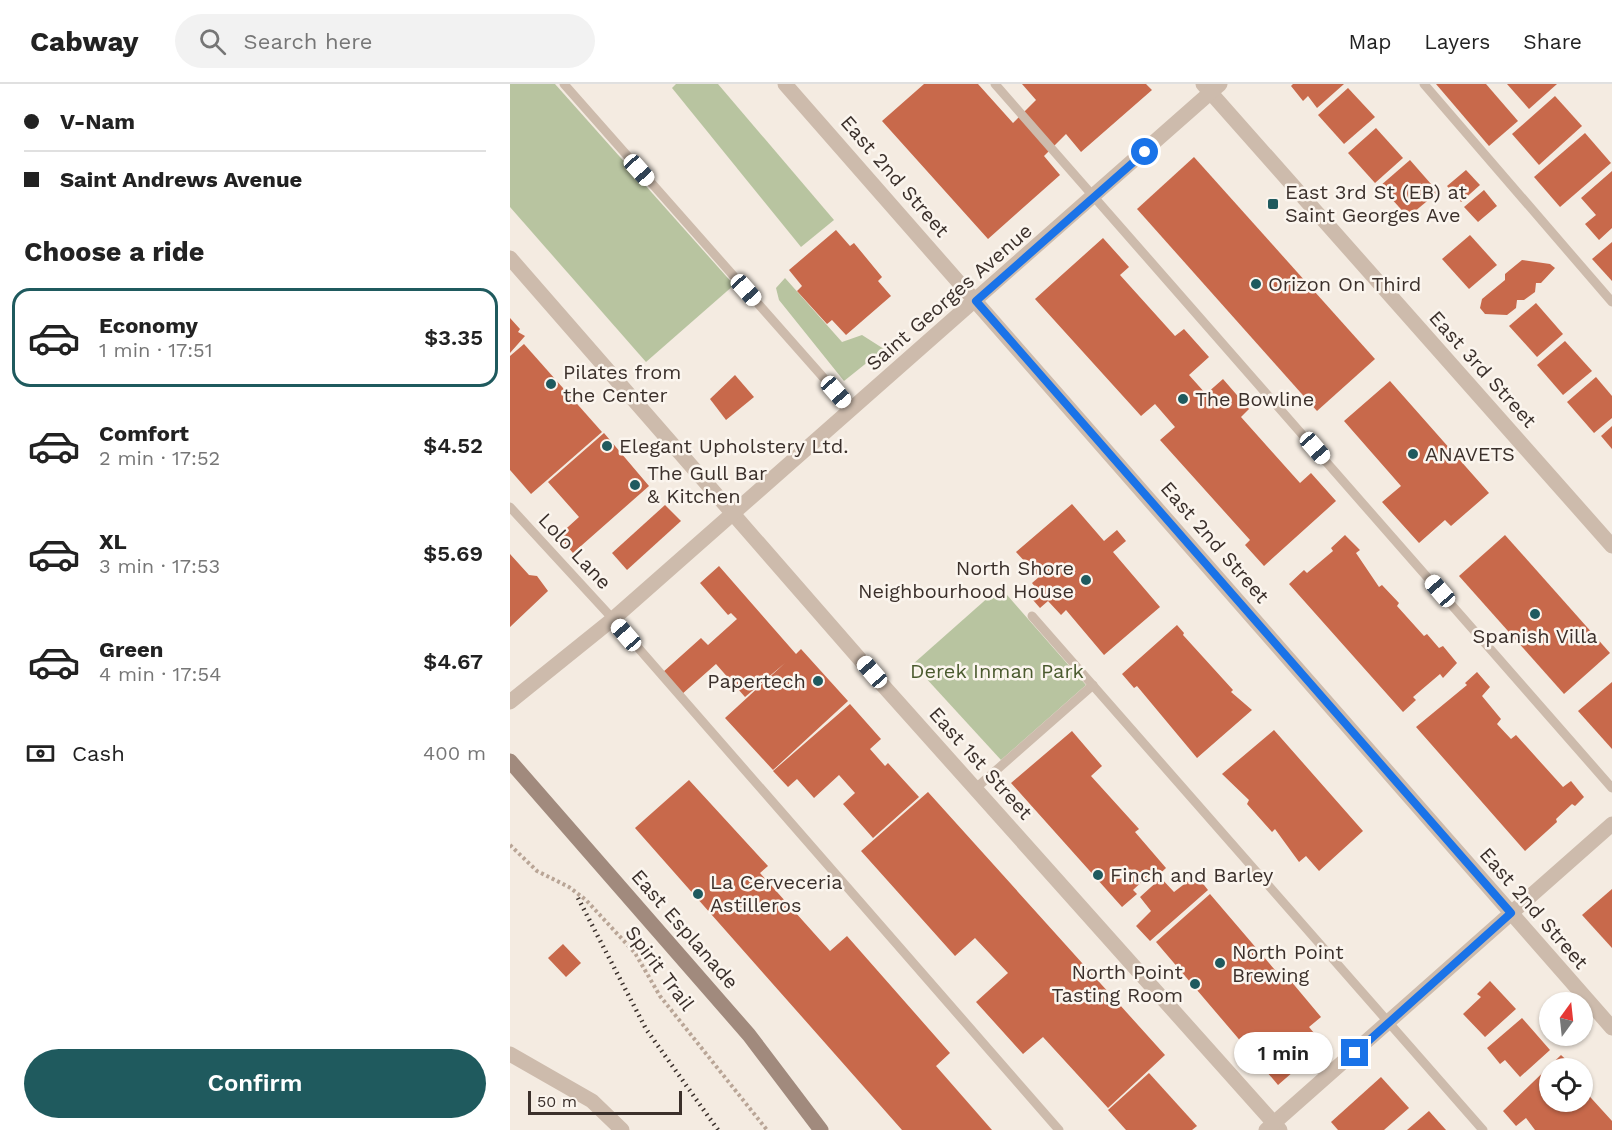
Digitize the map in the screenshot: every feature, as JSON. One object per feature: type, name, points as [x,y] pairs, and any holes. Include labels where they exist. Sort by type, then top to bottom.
[{"type":"main road","name":"East Esplanade","points":[[510,761],[749,1035],[821,1130]]},
{"type":"street","name":"East 2nd Street","points":[[785,84],[1612,1028]]},
{"type":"street","name":"Saint Georges Avenue","points":[[510,702],[613,619],[852,410],[1094,197],[1211,87]]},
{"type":"street","name":"East 3rd Street","points":[[1211,87],[1612,546]]},
{"type":"street","name":"East 1st Street","points":[[510,258],[1274,1128]]},
{"type":"street","points":[[1274,1128],[1612,824]]},
{"type":"street","points":[[510,1054],[592,1101],[622,1130]]},
{"type":"lane","points":[[564,84],[852,410]]},
{"type":"lane","points":[[995,84],[1612,788]]},
{"type":"lane","points":[[1424,84],[1612,302]]},
{"type":"lane","name":"Lolo Lane","points":[[510,507],[613,619],[1059,1130]]},
{"type":"lane","points":[[1032,616],[1391,1022],[1483,1130]]},
{"type":"lane","points":[[976,788],[1093,685]]},
{"type":"path","name":"Spirit Trail","points":[[510,845],[537,871],[569,886],[586,900],[635,953],[660,996],[767,1130]]},
{"type":"green space","points":[[510,84],[555,84],[734,285],[646,362],[510,207]]},
{"type":"green space","points":[[676,84],[718,84],[834,220],[801,247],[672,88]]},
{"type":"green space","points":[[785,278],[842,342],[862,335],[884,349],[844,381],[779,300],[776,288]]},
{"type":"green space","name":"Derek Inman Park","points":[[1000,587],[1086,685],[1001,760],[913,664]]},
{"type":"building","points":[[924,84],[978,84],[1013,123],[1036,100],[1022,84],[1146,84],[1152,90],[1081,152],[1066,134],[1044,156],[1060,175],[988,239],[882,121]]},
{"type":"building","points":[[1293,84],[1344,84],[1317,108],[1308,96],[1303,101],[1291,86]]},
{"type":"building","points":[[1436,84],[1486,84],[1518,121],[1489,146]]},
{"type":"building","points":[[1507,84],[1557,84],[1529,109]]},
{"type":"building","points":[[1348,88],[1375,117],[1344,144],[1318,115]]},
{"type":"building","points":[[1555,96],[1582,126],[1539,165],[1512,134]]},
{"type":"building","points":[[1376,128],[1403,158],[1375,183],[1348,153]]},
{"type":"building","points":[[1585,133],[1611,163],[1560,207],[1534,177]]},
{"type":"building","name":"Orizon On Third","points":[[1194,157],[1375,359],[1317,411],[1137,209]]},
{"type":"building","points":[[1410,160],[1438,192],[1408,217],[1380,186]]},
{"type":"building","points":[[1466,170],[1480,185],[1461,202],[1447,186]]},
{"type":"building","points":[[1612,171],[1612,228],[1599,240],[1585,224],[1596,215],[1581,198]]},
{"type":"building","points":[[1484,190],[1497,206],[1478,222],[1464,207]]},
{"type":"building","points":[[836,230],[850,246],[854,243],[882,277],[878,281],[891,296],[846,335],[832,320],[827,324],[797,291],[802,286],[789,270]]},
{"type":"building","points":[[1470,235],[1497,265],[1469,289],[1442,259]]},
{"type":"building","name":"The Bowline","points":[[1103,238],[1129,267],[1120,275],[1175,336],[1184,329],[1209,357],[1189,375],[1206,394],[1223,379],[1249,409],[1241,417],[1300,483],[1311,473],[1336,501],[1264,566],[1245,545],[1250,540],[1160,440],[1175,427],[1155,404],[1141,416],[1035,299]]},
{"type":"building","points":[[1612,242],[1612,281],[1592,259]]},
{"type":"building","points":[[1522,260],[1550,264],[1555,268],[1541,283],[1536,283],[1535,292],[1524,300],[1517,300],[1516,308],[1507,315],[1485,314],[1480,308],[1482,299],[1505,280],[1505,274]]},
{"type":"building","points":[[1536,303],[1563,334],[1537,357],[1509,326]]},
{"type":"building","points":[[510,318],[520,329],[518,332],[525,336],[510,353]]},
{"type":"building","points":[[1565,341],[1592,371],[1563,395],[1537,365]]},
{"type":"building","points":[[524,344],[602,432],[531,494],[510,470],[510,356]]},
{"type":"building","points":[[735,375],[754,397],[726,420],[710,399]]},
{"type":"building","points":[[1596,377],[1612,396],[1612,418],[1594,433],[1567,402]]},
{"type":"building","name":"ANAVETS","points":[[1390,381],[1489,493],[1451,526],[1445,520],[1419,543],[1382,502],[1401,486],[1344,421]]},
{"type":"building","points":[[1612,426],[1612,449],[1601,436]]},
{"type":"building","points":[[604,433],[649,486],[573,553],[558,536],[579,517],[548,482]]},
{"type":"building","name":"North Shore Neighbourhood House","points":[[1072,504],[1104,541],[1117,530],[1126,541],[1113,552],[1160,607],[1104,655],[1066,610],[1061,615],[1048,601],[1040,608],[1033,600],[1041,594],[1032,583],[1039,577],[1016,552]]},
{"type":"building","points":[[665,505],[681,521],[627,570],[612,553]]},
{"type":"building","points":[[1345,535],[1360,550],[1356,553],[1379,587],[1382,585],[1399,603],[1397,606],[1424,636],[1427,634],[1439,648],[1443,646],[1457,663],[1443,678],[1440,674],[1413,697],[1416,700],[1403,712],[1289,584],[1304,570],[1307,573],[1333,551],[1331,548]]},
{"type":"building","name":"Spanish Villa","points":[[1505,535],[1610,653],[1564,694],[1459,576]]},
{"type":"building","points":[[510,554],[529,575],[537,576],[548,591],[510,627]]},
{"type":"building","points":[[719,566],[796,654],[801,649],[848,701],[773,770],[725,718],[785,663],[745,697],[716,664],[681,695],[662,673],[701,638],[708,645],[737,619],[731,613],[728,615],[700,583]]},
{"type":"building","points":[[1177,625],[1184,633],[1183,635],[1233,690],[1231,692],[1252,710],[1197,758],[1137,686],[1134,688],[1122,674]]},
{"type":"building","points":[[1477,672],[1490,687],[1482,696],[1501,719],[1497,724],[1511,739],[1516,735],[1563,787],[1571,781],[1584,797],[1575,806],[1572,804],[1556,819],[1557,822],[1525,851],[1416,727],[1467,685],[1465,683]]},
{"type":"building","points":[[1612,682],[1612,749],[1578,711]]},
{"type":"building","points":[[850,704],[881,739],[870,749],[885,766],[888,763],[919,797],[873,838],[843,804],[855,793],[839,775],[814,798],[797,779],[788,787],[773,771]]},
{"type":"building","points":[[1274,730],[1363,831],[1319,871],[1306,856],[1299,862],[1275,829],[1272,832],[1247,804],[1249,800],[1222,774]]},
{"type":"building","points":[[1072,731],[1102,766],[1091,776],[1139,829],[1135,832],[1166,868],[1153,880],[1149,875],[1133,890],[1137,894],[1122,907],[1011,783]]},
{"type":"building","points":[[689,780],[768,866],[760,873],[830,951],[847,936],[950,1053],[936,1066],[992,1130],[902,1130],[635,828]]},
{"type":"building","points":[[928,792],[1165,1055],[1108,1108],[1043,1037],[1023,1054],[976,1002],[1008,973],[975,938],[955,956],[861,851]]},
{"type":"building","points":[[1196,875],[1208,890],[1150,941],[1136,926],[1151,911],[1140,897],[1161,878],[1174,892]]},
{"type":"building","points":[[1612,889],[1612,948],[1582,915]]},
{"type":"building","points":[[1210,894],[1287,984],[1290,980],[1321,1017],[1309,1027],[1324,1045],[1278,1085],[1156,942]]},
{"type":"building","points":[[563,944],[581,963],[566,977],[548,958]]},
{"type":"building","points":[[1490,981],[1516,1009],[1485,1037],[1463,1014],[1481,997],[1477,994]]},
{"type":"building","points":[[1522,1018],[1539,1037],[1539,1046],[1546,1046],[1550,1050],[1520,1077],[1505,1060],[1500,1064],[1487,1048]]},
{"type":"building","points":[[1149,1073],[1197,1126],[1192,1130],[1126,1130],[1108,1110]]},
{"type":"building","points":[[1539,1076],[1539,1112],[1593,1112],[1593,1100],[1612,1121],[1612,1130],[1535,1130],[1526,1118],[1516,1126],[1503,1111]]},
{"type":"building","points":[[1381,1077],[1409,1108],[1384,1130],[1338,1130],[1331,1122]]},
{"type":"building","points":[[1429,1111],[1446,1130],[1407,1130]]},
{"type":"railway","points":[[578,898],[646,1029],[718,1130]]},
{"type":"place","name":"East 3rd St (EB) at Saint Georges Ave","points":[[1273,204]]},
{"type":"place","name":"Orizon On Third","points":[[1256,284]]},
{"type":"place","name":"Pilates from the Center","points":[[551,384]]},
{"type":"place","name":"The Bowline","points":[[1183,399]]},
{"type":"place","name":"Elegant Upholstery Ltd.","points":[[607,446]]},
{"type":"place","name":"ANAVETS","points":[[1413,454]]},
{"type":"place","name":"The Gull Bar & Kitchen","points":[[635,485]]},
{"type":"place","name":"North Shore Neighbourhood House","points":[[1086,580]]},
{"type":"place","name":"Spanish Villa","points":[[1535,614]]},
{"type":"place","name":"Papertech","points":[[818,681]]},
{"type":"place","name":"Finch and Barley","points":[[1098,875]]},
{"type":"place","name":"La Cerveceria Astilleros","points":[[698,894]]},
{"type":"place","name":"North Point Brewing","points":[[1220,963]]},
{"type":"place","name":"North Point Tasting Room","points":[[1195,984]]},
{"type":"route","points":[[1145,152],[976,301],[1511,913],[1355,1053]]}]
